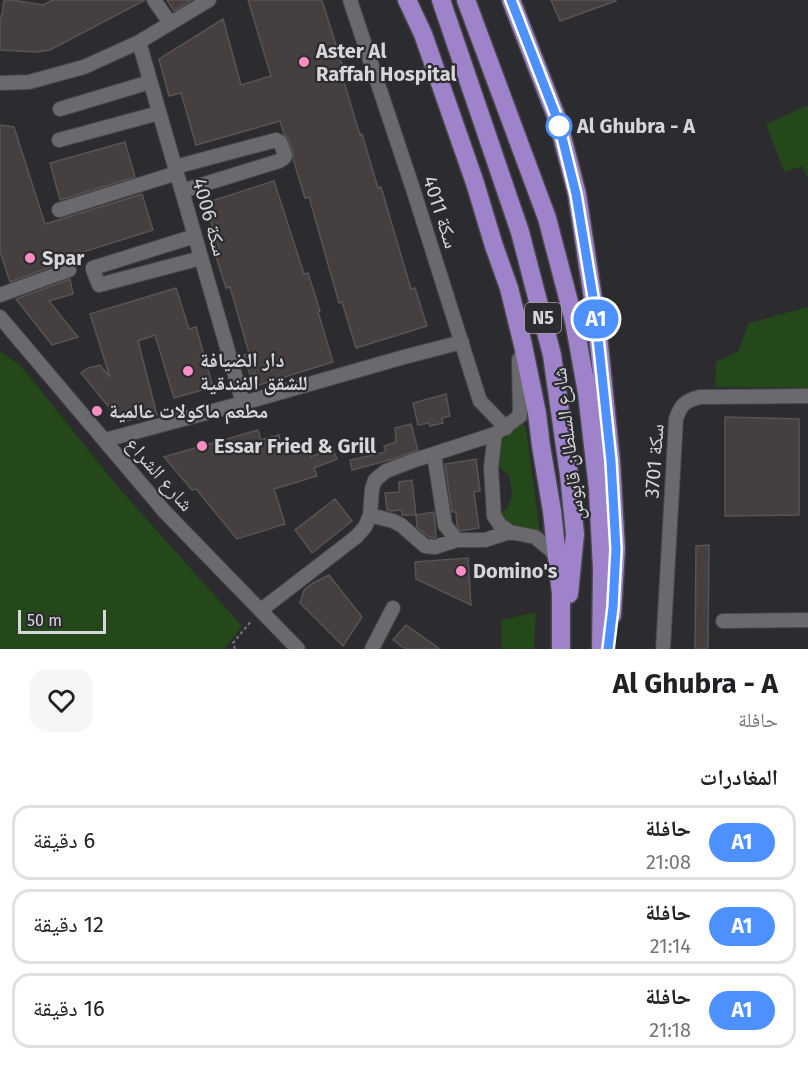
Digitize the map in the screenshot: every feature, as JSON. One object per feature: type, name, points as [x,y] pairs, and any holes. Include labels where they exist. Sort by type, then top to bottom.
[{"type":"highway","points":[[407,0],[423,34],[475,183],[509,288],[523,345],[537,413],[552,511],[561,594],[562,649]]},
{"type":"highway","name":"شارع السلطان قابوس","points":[[441,0],[520,232],[552,355],[575,534],[562,649]]},
{"type":"highway","name":"شارع السلطان قابوس","points":[[466,0],[547,218],[574,321],[587,393],[598,489],[602,569],[601,649]]},
{"type":"highway","points":[[511,0],[558,121],[576,194],[597,325],[611,461],[616,549],[608,649]]},
{"type":"street","points":[[154,0],[170,23]]},
{"type":"street","points":[[0,82],[29,82],[84,67],[139,42],[209,0]]},
{"type":"street","name":"سكة 4011","points":[[350,0],[414,189],[480,401],[501,431]]},
{"type":"street","name":"سكة 4006","points":[[139,42],[243,403]]},
{"type":"street","points":[[60,109],[150,82]]},
{"type":"street","points":[[59,141],[159,113]]},
{"type":"street","points":[[58,210],[176,170],[276,140],[280,142],[284,158],[182,191]]},
{"type":"street","points":[[195,236],[93,268],[93,270],[99,285],[201,258]]},
{"type":"street","points":[[0,295],[69,270]]},
{"type":"street","name":"شارع الشراع","points":[[3,326],[105,440],[165,512],[298,649]]},
{"type":"street","points":[[105,440],[462,342]]},
{"type":"street","points":[[261,610],[356,537],[366,526],[375,480],[386,471],[412,460],[501,431],[520,416],[519,359],[523,345]]},
{"type":"street","name":"سكة 3701","points":[[663,649],[676,419],[679,409],[688,400],[700,397],[808,396]]},
{"type":"street","points":[[501,431],[491,467],[494,516],[500,525],[510,532],[535,537],[552,550],[558,561]]},
{"type":"street","points":[[434,454],[445,525],[457,540]]},
{"type":"street","points":[[369,515],[401,525],[425,546],[435,547],[457,540],[484,540],[510,532]]},
{"type":"street","points":[[372,649],[393,608]]},
{"type":"street","points":[[723,621],[808,620]]},
{"type":"path","points":[[235,649],[233,643],[261,610]]},
{"type":"green space","points":[[808,105],[808,179],[802,166],[784,172],[766,124]]},
{"type":"green space","points":[[808,307],[808,388],[715,387],[716,362],[738,351],[749,323]]},
{"type":"green space","points":[[1,352],[21,366],[117,486],[242,626],[226,649],[0,649]]},
{"type":"green space","points":[[523,422],[526,428],[540,534],[521,526],[506,526],[498,517],[508,507],[512,495],[509,475],[495,464],[498,443]]},
{"type":"green space","points":[[536,612],[534,649],[502,649],[501,620]]},
{"type":"building","points":[[4,0],[43,5],[53,0],[145,0],[50,50],[36,52],[0,50],[0,16],[2,16]]},
{"type":"building","points":[[167,0],[191,0],[174,11]]},
{"type":"building","points":[[248,0],[322,0],[344,71],[341,72],[360,135],[362,134],[378,188],[381,187],[411,289],[415,288],[427,326],[356,348],[342,302],[339,303],[309,197],[305,198],[293,152],[280,121],[196,145],[181,93],[169,96],[159,59],[223,19],[241,85],[271,76]]},
{"type":"building","points":[[551,0],[615,0],[616,1],[560,21]]},
{"type":"building","points":[[0,125],[14,127],[45,224],[142,194],[153,230],[58,260],[59,264],[10,282],[0,251]]},
{"type":"building","points":[[125,142],[135,177],[60,200],[50,163]]},
{"type":"building","points":[[274,181],[304,274],[308,273],[333,362],[259,385],[255,373],[250,375],[244,355],[249,353],[230,287],[226,288],[214,250],[219,248],[205,203]]},
{"type":"building","points":[[70,279],[73,294],[49,301],[78,337],[52,345],[16,299]]},
{"type":"building","points":[[176,288],[189,329],[196,327],[213,387],[174,398],[155,335],[138,341],[157,415],[121,422],[81,373],[88,368],[100,365],[110,377],[90,314]]},
{"type":"building","points":[[446,394],[450,416],[442,418],[443,423],[430,426],[429,423],[418,425],[413,403]]},
{"type":"building","points":[[725,417],[799,419],[799,515],[725,516]]},
{"type":"building","points":[[411,424],[418,450],[352,470],[350,460],[386,452],[384,446],[396,442],[395,428]]},
{"type":"building","points":[[258,430],[261,440],[279,435],[282,453],[308,447],[311,457],[332,448],[337,459],[314,468],[317,476],[274,489],[285,524],[237,539],[196,489],[192,490],[164,457]]},
{"type":"building","points":[[476,459],[480,491],[474,492],[479,528],[461,531],[457,526],[456,512],[452,512],[445,464]]},
{"type":"building","points":[[412,480],[416,515],[402,515],[402,510],[387,510],[385,493],[399,492],[399,482]]},
{"type":"building","points":[[335,499],[352,521],[312,553],[295,530]]},
{"type":"building","points":[[434,512],[436,537],[434,538],[429,537],[417,527],[416,515]]},
{"type":"building","points":[[709,545],[708,649],[695,649],[696,546]]},
{"type":"building","points":[[468,558],[471,605],[416,579],[415,562]]},
{"type":"building","points":[[329,575],[362,617],[343,646],[300,603],[304,590]]},
{"type":"building","points":[[406,625],[440,649],[405,649],[393,640]]},
{"type":"bus line","name":"A1","points":[[511,0],[558,121],[576,194],[595,309],[611,461],[616,549],[608,649]]},
{"type":"place","name":"Aster Al Raffah Hospital","points":[[304,62]]},
{"type":"place","name":"Al Ghubra - A","points":[[559,126]]},
{"type":"place","name":"Spar","points":[[30,258]]},
{"type":"place","name":"دار الضيافة للشقق الفندقية","points":[[188,371]]},
{"type":"place","name":"مطعم ماكولات عالمية","points":[[97,411]]},
{"type":"place","name":"Essar Fried & Grill","points":[[202,446]]},
{"type":"place","name":"Domino's","points":[[461,571]]}]
